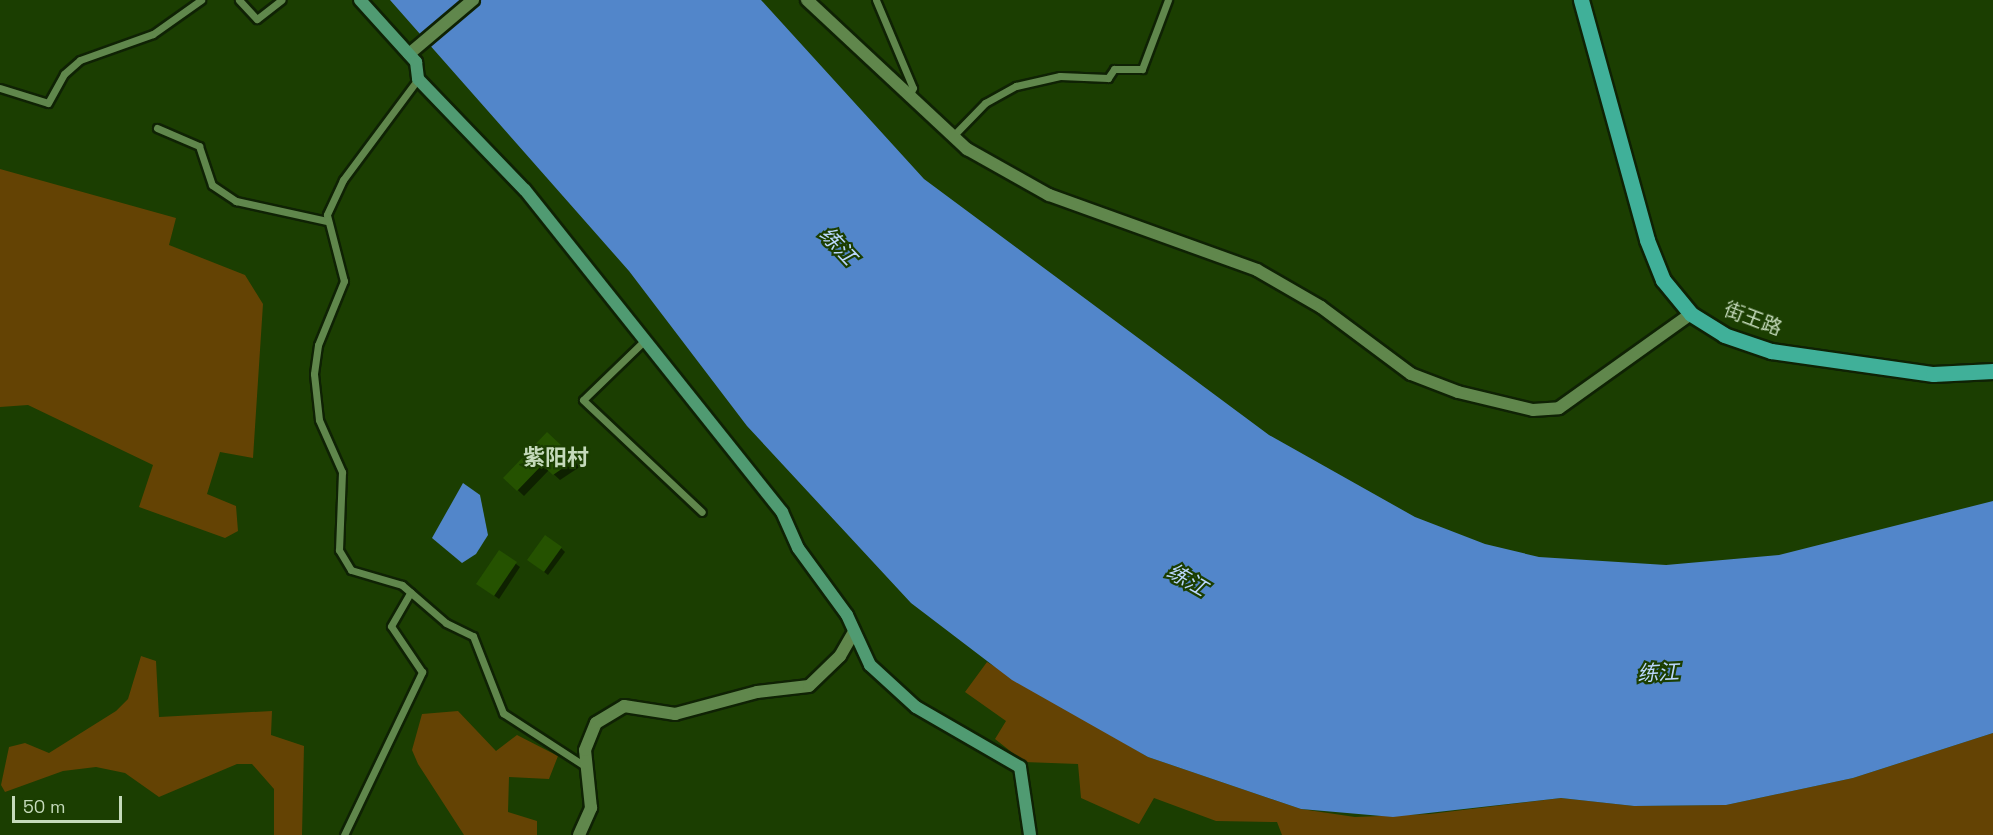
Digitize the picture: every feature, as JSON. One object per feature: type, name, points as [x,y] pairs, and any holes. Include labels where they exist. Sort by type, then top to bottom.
[{"type":"main road","name":"街王路","points":[[1581,0],[1647,240],[1664,280],[1691,314],[1724,335],[1771,351],[1933,374],[1993,371]]},
{"type":"street","points":[[360,0],[410,54],[418,79],[525,190],[782,512],[798,548],[854,632],[870,665],[908,701],[1020,767],[1030,835]]},
{"type":"street","points":[[410,54],[473,0]]},
{"type":"street","points":[[807,0],[953,136],[1049,195],[1257,270],[1321,307],[1411,374],[1474,397],[1542,410],[1568,405],[1691,314]]},
{"type":"street","points":[[579,835],[591,808],[588,768],[590,733],[619,709],[642,706],[675,714],[757,692],[809,686],[840,656],[854,632]]},
{"type":"lane","points":[[0,88],[48,103],[64,74],[80,60],[153,34],[201,0]]},
{"type":"lane","points":[[239,0],[257,19],[281,0]]},
{"type":"lane","points":[[876,0],[913,88],[909,96]]},
{"type":"lane","points":[[953,136],[985,103],[1016,86],[1060,76],[1108,78],[1114,69],[1143,69],[1168,0]]},
{"type":"lane","points":[[418,79],[343,180],[327,221],[344,281],[318,345],[314,374],[321,425],[342,472],[339,550],[356,573],[411,592],[446,623],[473,636],[503,713],[588,768]]},
{"type":"lane","points":[[157,128],[199,147],[212,185],[236,201],[327,221]]},
{"type":"lane","points":[[645,340],[583,400],[702,512]]},
{"type":"lane","points":[[344,835],[422,672],[391,626],[411,592]]},
{"type":"shaded area","points":[[0,169],[176,218],[169,245],[245,275],[263,304],[253,458],[220,452],[207,494],[236,506],[238,531],[225,538],[139,507],[153,465],[28,405],[0,407]]},
{"type":"shaded area","points":[[141,656],[156,661],[159,717],[272,711],[271,735],[304,746],[302,835],[274,835],[274,789],[252,764],[237,764],[159,797],[125,773],[96,767],[63,771],[5,792],[1,785],[9,747],[25,743],[49,753],[116,711],[128,699]]},
{"type":"shaded area","points":[[987,662],[1148,757],[1301,809],[1355,817],[1430,814],[1561,798],[1634,806],[1726,805],[1853,778],[1993,733],[1993,835],[1282,835],[1277,822],[1216,821],[1154,798],[1139,824],[1081,798],[1078,764],[1024,762],[995,739],[1006,721],[965,692]]},
{"type":"shaded area","points":[[458,711],[496,751],[517,735],[558,756],[549,779],[509,777],[508,812],[537,821],[537,835],[464,835],[418,764],[412,750],[422,714]]},
{"type":"water","name":"练江","points":[[390,0],[761,0],[924,179],[1269,435],[1415,517],[1485,544],[1539,557],[1666,565],[1779,555],[1993,501],[1993,733],[1853,778],[1726,805],[1634,806],[1561,798],[1393,817],[1301,809],[1148,757],[1012,680],[911,603],[747,426],[629,271]]},
{"type":"water","points":[[463,483],[480,495],[488,535],[476,554],[462,563],[432,538]]},
{"type":"building","points":[[547,432],[576,459],[553,475],[542,465],[517,491],[503,478]]},
{"type":"building","points":[[545,535],[562,547],[544,572],[527,560]]},
{"type":"building","points":[[499,550],[517,562],[494,596],[476,584]]},
{"type":"district","name":"紫阳村","points":[[556,458]]}]
